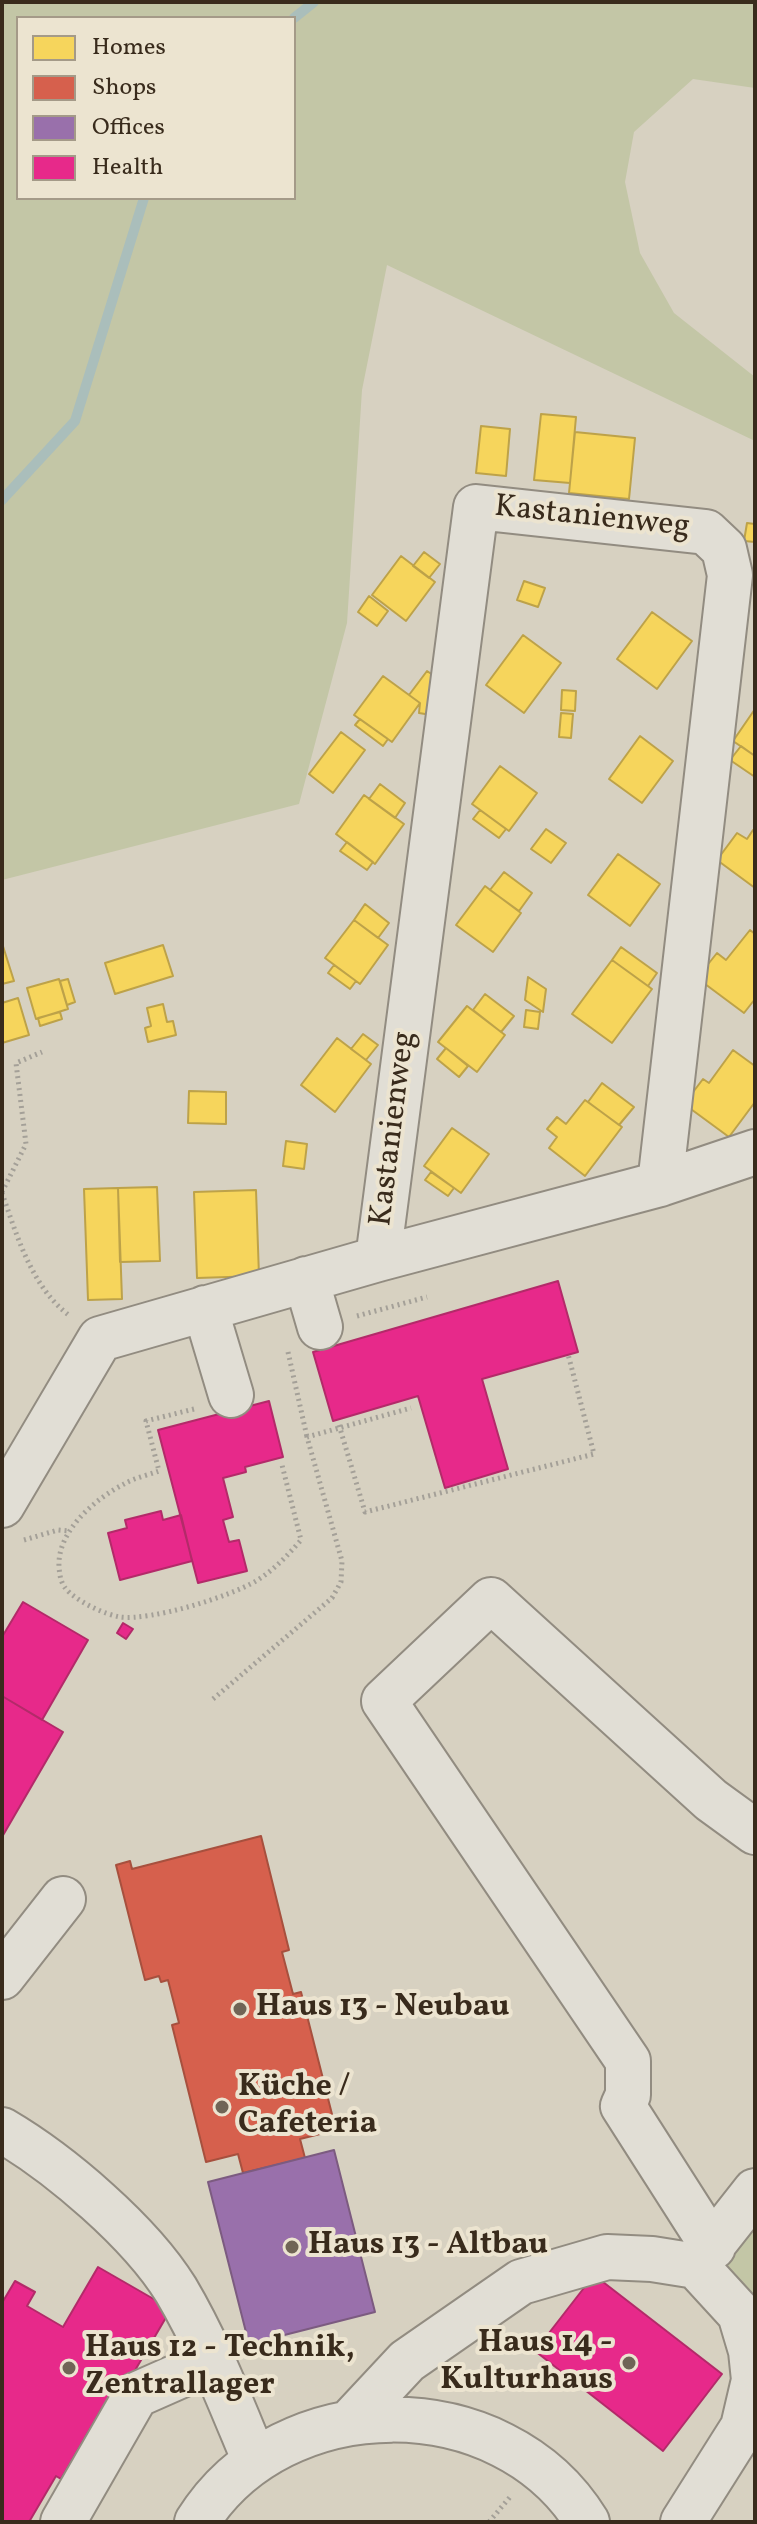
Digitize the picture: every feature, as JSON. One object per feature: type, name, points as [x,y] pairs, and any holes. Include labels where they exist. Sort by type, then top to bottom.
[{"type":"street","name":"Kastanienweg","points":[[378,1259],[476,507],[706,532],[724,549],[730,575],[660,1184]]},
{"type":"street","name":"Kastanienweg","points":[[100,1339],[378,1259],[660,1184],[755,1152]]},
{"type":"street","points":[[304,1339],[306,1279]]},
{"type":"street","points":[[205,1308],[231,1395]]},
{"type":"street","points":[[9,1523],[100,1339]]},
{"type":"street","points":[[683,2522],[743,2427],[754,2380],[750,2316],[704,2257],[623,2106],[628,2095],[628,2061],[384,1701],[491,1600],[711,1800],[755,1832]]},
{"type":"street","points":[[2,1977],[63,1899]]},
{"type":"street","points":[[2,2130],[33,2148],[132,2233],[175,2289],[213,2361],[255,2461]]},
{"type":"street","points":[[704,2257],[755,2191]]},
{"type":"street","points":[[351,2421],[407,2361],[521,2282],[607,2257],[704,2257]]},
{"type":"street","points":[[63,2522],[136,2395],[213,2361]]},
{"type":"street","points":[[197,2522],[225,2487],[255,2461],[301,2436],[351,2421],[416,2419],[479,2433],[535,2465],[578,2506],[587,2522]]},
{"type":"path","points":[[42,1052],[16,1063],[26,1144],[2,1192],[35,1276],[62,1310],[100,1339]]},
{"type":"path","points":[[213,1699],[332,1598],[341,1582],[342,1561],[307,1437],[304,1339]]},
{"type":"path","points":[[340,1427],[365,1512],[594,1454],[568,1354]]},
{"type":"path","points":[[231,1395],[224,1401],[146,1421],[159,1471],[125,1483],[96,1503],[69,1531],[59,1555],[60,1581],[70,1593],[93,1607],[121,1617],[166,1613],[253,1583],[280,1563],[301,1540],[282,1465]]},
{"type":"path","points":[[307,1437],[411,1408]]},
{"type":"path","points":[[9,1523],[69,1531]]},
{"type":"green space","points":[[2,2],[755,2],[755,88],[693,79],[634,132],[625,182],[640,253],[674,313],[755,377],[755,441],[387,265],[362,390],[347,623],[299,804],[2,880]]},
{"type":"green space","points":[[755,2194],[755,2323],[696,2266]]},
{"type":"building: Homes","points":[[541,414],[576,417],[570,483],[534,480]]},
{"type":"building: Homes","points":[[481,426],[510,429],[506,476],[476,473]]},
{"type":"building: Homes","points":[[575,432],[635,438],[629,499],[569,493]]},
{"type":"building: Homes","points":[[747,523],[755,524],[755,542],[744,541]]},
{"type":"building: Homes","points":[[424,552],[440,564],[429,578],[413,566]]},
{"type":"building: Homes","points":[[401,556],[435,582],[406,621],[372,595]]},
{"type":"building: Homes","points":[[524,581],[545,588],[538,607],[517,600]]},
{"type":"building: Homes","points":[[369,596],[388,611],[377,626],[358,612]]},
{"type":"building: Homes","points":[[652,612],[692,641],[657,689],[617,659]]},
{"type":"building: Homes","points":[[523,635],[561,663],[524,713],[486,685]]},
{"type":"building: Homes","points":[[427,671],[443,682],[437,716],[419,713],[420,703],[409,695]]},
{"type":"building: Homes","points":[[383,676],[420,703],[392,742],[354,715]]},
{"type":"building: Homes","points":[[562,690],[576,691],[575,711],[561,710]]},
{"type":"building: Homes","points":[[755,709],[755,756],[733,741]]},
{"type":"building: Homes","points":[[561,713],[573,714],[571,738],[559,737]]},
{"type":"building: Homes","points":[[360,719],[388,739],[383,746],[355,725]]},
{"type":"building: Homes","points":[[341,732],[365,750],[333,793],[309,774]]},
{"type":"building: Homes","points":[[640,736],[673,761],[642,803],[609,779]]},
{"type":"building: Homes","points":[[741,746],[755,756],[755,777],[730,760]]},
{"type":"building: Homes","points":[[500,766],[537,793],[509,831],[472,804]]},
{"type":"building: Homes","points":[[380,784],[405,803],[395,818],[369,799]]},
{"type":"building: Homes","points":[[364,795],[404,824],[375,864],[336,834]]},
{"type":"building: Homes","points":[[480,810],[506,829],[499,838],[473,819]]},
{"type":"building: Homes","points":[[546,829],[566,843],[551,863],[531,849]]},
{"type":"building: Homes","points":[[753,830],[755,888],[717,860],[737,833],[747,839]]},
{"type":"building: Homes","points":[[347,842],[373,862],[367,870],[340,851]]},
{"type":"building: Homes","points":[[618,854],[660,884],[630,926],[588,895]]},
{"type":"building: Homes","points":[[504,872],[532,893],[519,911],[490,890]]},
{"type":"building: Homes","points":[[485,886],[521,913],[493,952],[456,925]]},
{"type":"building: Homes","points":[[365,904],[389,923],[378,938],[354,920]]},
{"type":"building: Homes","points":[[354,920],[388,945],[360,984],[325,958]]},
{"type":"building: Homes","points":[[750,930],[755,934],[755,999],[744,1013],[697,978],[717,953],[726,960]]},
{"type":"building: Homes","points":[[2,943],[14,981],[2,984]]},
{"type":"building: Homes","points":[[163,945],[173,976],[115,994],[105,963]]},
{"type":"building: Homes","points":[[621,947],[657,973],[648,986],[612,960]]},
{"type":"building: Homes","points":[[612,960],[652,989],[612,1043],[572,1014]]},
{"type":"building: Homes","points":[[334,965],[356,981],[350,989],[328,973]]},
{"type":"building: Homes","points":[[528,977],[546,989],[543,1012],[525,1000]]},
{"type":"building: Homes","points":[[59,979],[68,1009],[36,1019],[27,988]]},
{"type":"building: Homes","points":[[68,979],[75,1002],[67,1005],[60,981]]},
{"type":"building: Homes","points":[[485,994],[514,1016],[501,1032],[473,1010]]},
{"type":"building: Homes","points":[[18,998],[29,1035],[2,1043],[2,1003]]},
{"type":"building: Homes","points":[[163,1004],[167,1022],[173,1021],[176,1035],[148,1042],[145,1028],[151,1026],[147,1008]]},
{"type":"building: Homes","points":[[467,1006],[505,1035],[477,1072],[438,1042]]},
{"type":"building: Homes","points":[[526,1010],[540,1012],[538,1029],[524,1027]]},
{"type":"building: Homes","points":[[60,1012],[62,1019],[40,1026],[38,1018]]},
{"type":"building: Homes","points":[[363,1034],[378,1045],[366,1060],[351,1049]]},
{"type":"building: Homes","points":[[337,1038],[371,1064],[335,1112],[301,1085]]},
{"type":"building: Homes","points":[[446,1048],[468,1066],[459,1077],[437,1059]]},
{"type":"building: Homes","points":[[733,1050],[755,1066],[755,1102],[729,1137],[684,1104],[703,1079],[709,1083]]},
{"type":"building: Homes","points":[[602,1083],[634,1107],[619,1125],[588,1102]]},
{"type":"building: Homes","points":[[189,1091],[226,1092],[226,1124],[188,1123]]},
{"type":"building: Homes","points":[[585,1100],[622,1127],[585,1176],[549,1148],[557,1137],[547,1129],[557,1117],[566,1124]]},
{"type":"building: Homes","points":[[452,1128],[489,1154],[461,1193],[424,1166]]},
{"type":"building: Homes","points":[[286,1141],[307,1144],[304,1169],[283,1166]]},
{"type":"building: Homes","points":[[431,1172],[454,1188],[448,1196],[425,1180]]},
{"type":"building: Homes","points":[[157,1187],[160,1261],[120,1262],[118,1188]]},
{"type":"building: Homes","points":[[118,1188],[122,1299],[88,1300],[84,1189]]},
{"type":"building: Homes","points":[[256,1190],[259,1276],[197,1278],[194,1192]]},
{"type":"building: Shops","name":"Haus 13 - Neubau","points":[[261,1836],[289,1950],[282,1952],[293,1994],[301,1992],[336,2130],[300,2139],[305,2158],[243,2173],[238,2154],[206,2162],[172,2025],[179,2023],[168,1980],[161,1982],[159,1976],[145,1980],[116,1865],[130,1861],[132,1869]]},
{"type":"building: Offices","name":"Haus 13 - Altbau","points":[[334,2150],[375,2312],[249,2344],[208,2182]]},
{"type":"building: Health","points":[[558,1281],[578,1352],[482,1379],[508,1469],[445,1488],[418,1396],[333,1421],[313,1352]]},
{"type":"building: Health","points":[[269,1401],[283,1457],[245,1467],[246,1472],[223,1478],[233,1517],[223,1520],[229,1542],[239,1540],[247,1571],[198,1583],[158,1430]]},
{"type":"building: Health","points":[[161,1511],[163,1520],[181,1515],[192,1561],[120,1580],[108,1533],[127,1528],[125,1520]]},
{"type":"building: Health","points":[[23,1602],[88,1640],[42,1720],[2,1696],[2,1637]]},
{"type":"building: Health","points":[[123,1623],[133,1629],[126,1639],[117,1633]]},
{"type":"building: Health","points":[[2,1696],[63,1732],[2,1837]]},
{"type":"building: Health","name":"Haus 12 - Technik, Zentrallager","points":[[98,2267],[171,2309],[110,2413],[102,2408],[61,2479],[56,2476],[29,2522],[2,2522],[2,2303],[15,2281],[35,2292],[27,2306],[63,2327]]},
{"type":"building: Health","name":"Haus 14 - Kulturhaus","points":[[594,2275],[722,2374],[663,2451],[535,2351]]},
{"type":"waterway","points":[[296,16],[314,2]]},
{"type":"waterway","points":[[2,500],[75,421],[143,200]]},
{"type":"place","name":"Haus 13 - Neubau","points":[[240,2009]]},
{"type":"place","name":"Küche / Cafeteria","points":[[222,2107]]},
{"type":"place","name":"Haus 13 - Altbau","points":[[292,2247]]},
{"type":"place","name":"Haus 14 - Kulturhaus","points":[[629,2363]]},
{"type":"place","name":"Haus 12 - Technik, Zentrallager","points":[[69,2368]]}]
